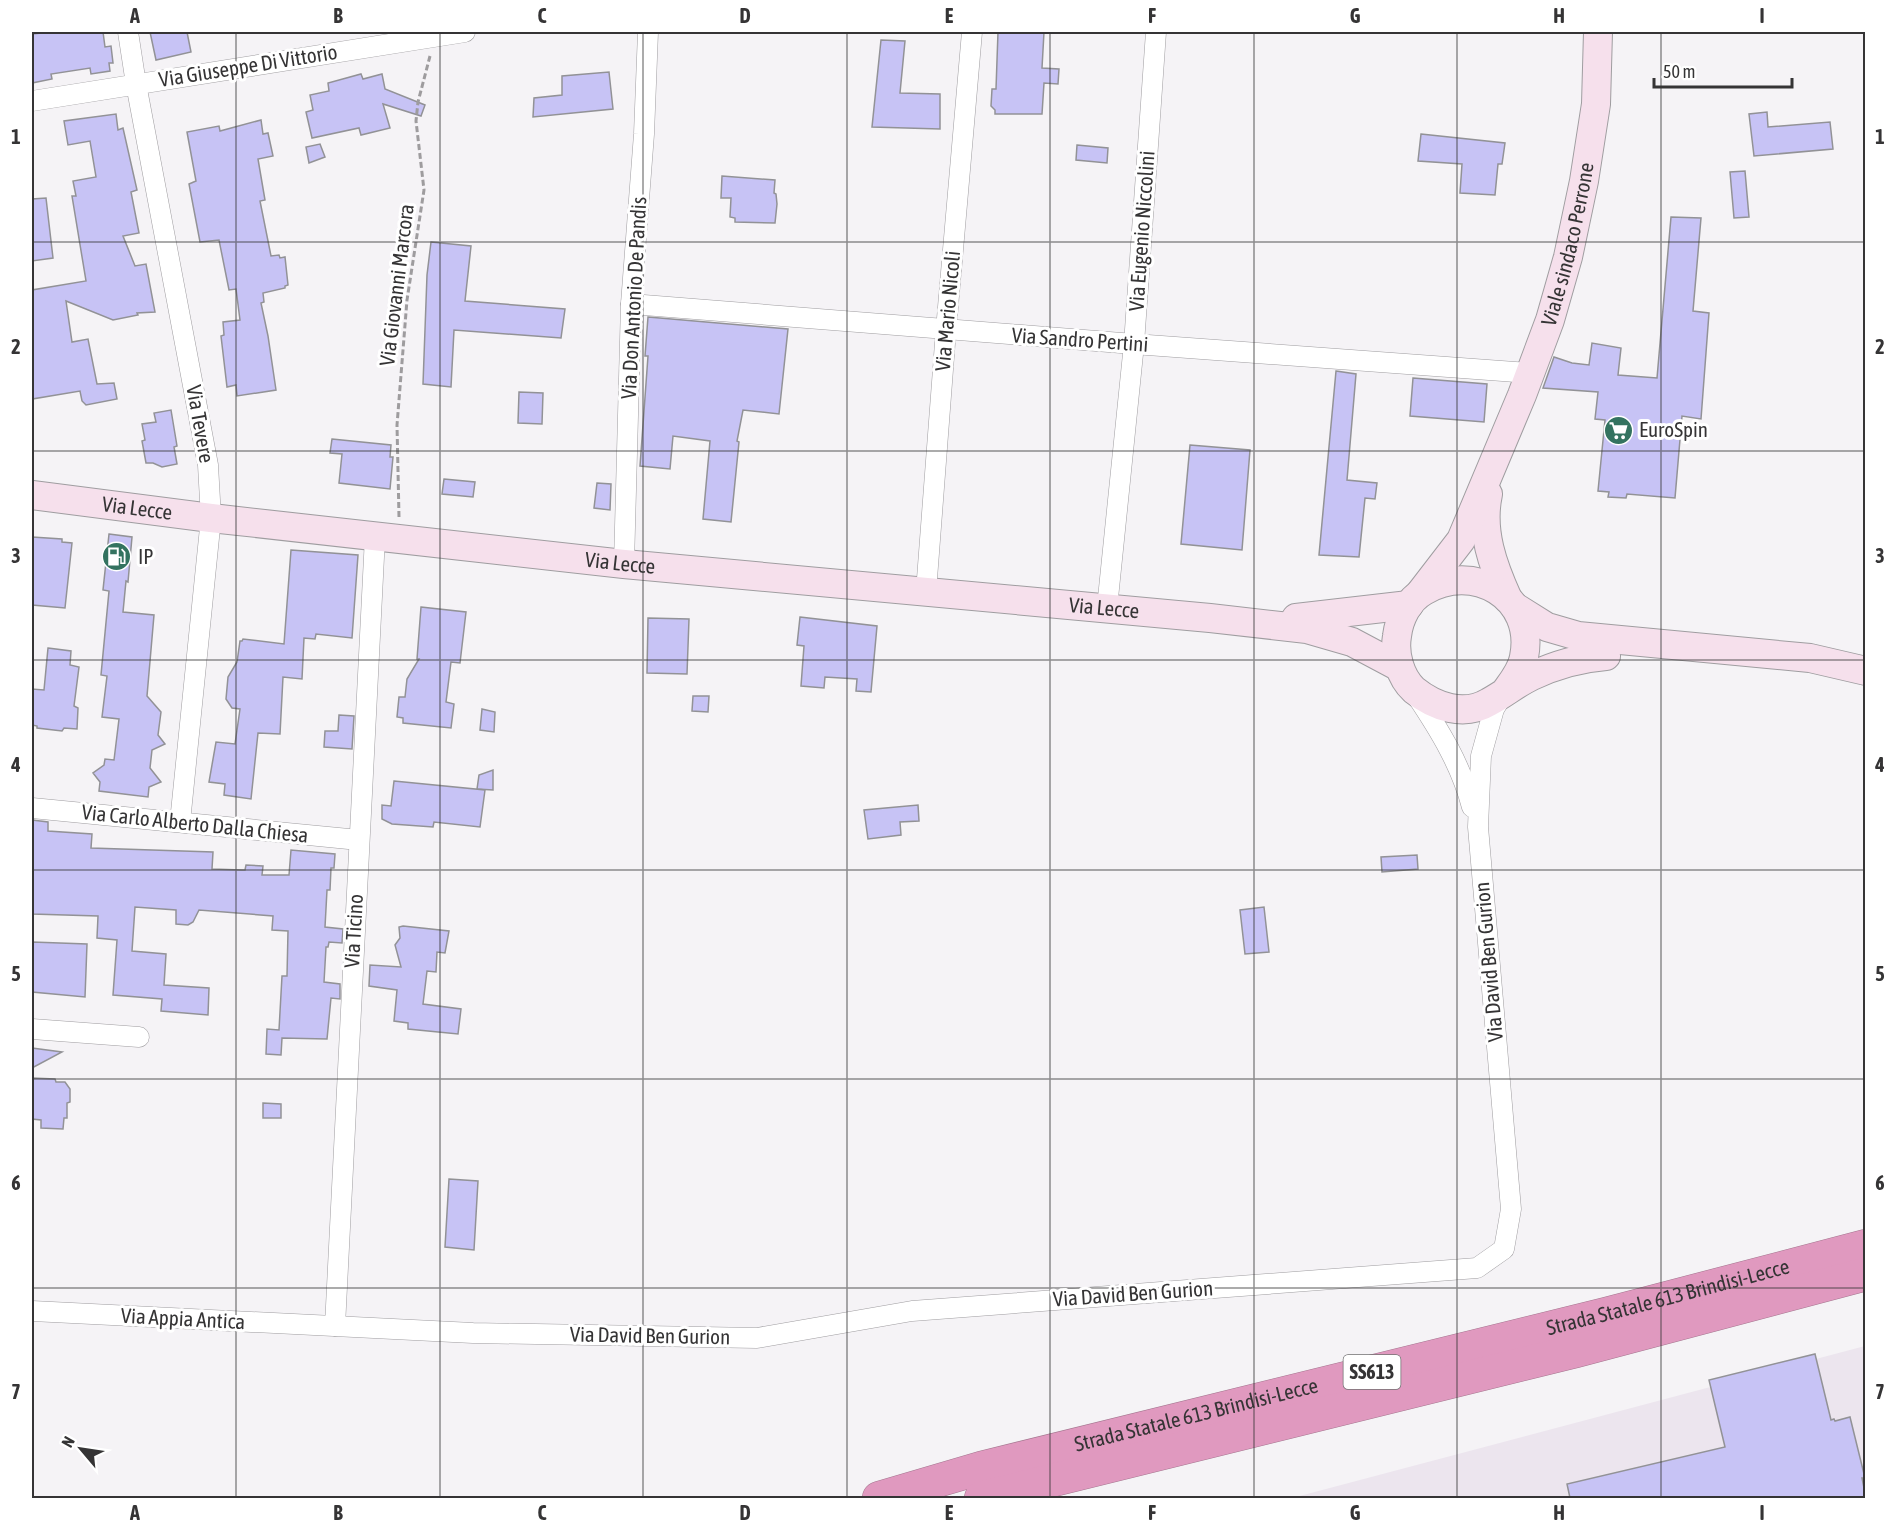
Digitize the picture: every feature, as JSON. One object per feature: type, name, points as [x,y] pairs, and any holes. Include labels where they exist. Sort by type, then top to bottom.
[{"type":"highway","name":"Strada Statale 613 Brindisi-Lecce","points":[[879,1498],[981,1468],[1606,1314],[1866,1246]]},
{"type":"highway","name":"Strada Statale 613 Brindisi-Lecce","points":[[981,1498],[1576,1351],[1866,1274]]},
{"type":"street","name":"Via Tevere","points":[[128,32],[208,465],[211,518],[180,822]]},
{"type":"street","name":"Via Giuseppe Di Vittorio","points":[[32,101],[465,32]]},
{"type":"street","name":"Via Don Antonio De Pandis","points":[[624,564],[631,304],[644,134],[648,32]]},
{"type":"street","name":"Via Mario Nicoli","points":[[926,592],[972,32]]},
{"type":"street","name":"Via Eugenio Niccolini","points":[[1107,608],[1134,344],[1156,32]]},
{"type":"street","name":"Viale sindaco Perrone","points":[[1415,598],[1461,540],[1550,320],[1568,257],[1584,181],[1596,104],[1598,32]]},
{"type":"street","name":"Via Sandro Pertini","points":[[631,304],[946,330],[1530,373]]},
{"type":"street","name":"Viale sindaco Perrone","points":[[1499,449],[1487,498],[1486,524],[1494,565],[1514,608]]},
{"type":"street","name":"Via Lecce","points":[[32,495],[211,518],[624,564],[1107,608],[1307,629],[1330,634],[1368,650],[1405,677]]},
{"type":"street","name":"Via Ticino","points":[[335,1326],[359,840],[387,538]]},
{"type":"street","points":[[1606,656],[1584,657],[1557,666],[1531,676],[1487,704],[1456,709],[1446,708],[1426,700],[1405,677],[1395,646],[1398,624],[1415,598],[1438,583],[1456,579],[1475,580],[1493,587],[1541,636],[1557,644],[1606,656],[1832,680],[1866,689]]},
{"type":"street","name":"Via Lecce","points":[[1210,618],[1314,617],[1415,598]]},
{"type":"street","points":[[1514,608],[1547,627],[1578,636],[1810,658],[1866,671]]},
{"type":"street","points":[[1505,692],[1517,676],[1524,658],[1526,638],[1514,608]]},
{"type":"street","name":"Via David Ben Gurion","points":[[1405,677],[1435,723],[1460,768],[1478,827]]},
{"type":"street","name":"Via David Ben Gurion","points":[[335,1326],[473,1334],[758,1338],[912,1311],[1477,1268],[1504,1249],[1511,1209],[1478,827],[1481,756],[1494,710],[1505,692]]},
{"type":"street","name":"Via Carlo Alberto Dalla Chiesa","points":[[32,808],[359,840]]},
{"type":"street","points":[[32,1029],[140,1037]]},
{"type":"street","name":"Via Appia Antica","points":[[32,1311],[335,1326]]},
{"type":"path","name":"Via Giovanni Marcora","points":[[387,538],[407,300],[424,190],[416,121],[418,102],[430,63],[432,37]]},
{"type":"shaded area","points":[[1865,1346],[1865,1498],[1292,1498]]},
{"type":"building","points":[[103,32],[105,47],[111,46],[113,63],[109,63],[110,71],[91,74],[90,68],[51,74],[52,79],[32,83],[32,34]]},
{"type":"building","points":[[150,32],[187,32],[191,52],[156,60]]},
{"type":"building","points":[[998,32],[1044,32],[1042,68],[1059,69],[1058,84],[1044,83],[1042,114],[995,114],[991,106],[992,89],[996,89]]},
{"type":"building","points":[[881,40],[905,41],[900,93],[940,94],[940,129],[872,127]]},
{"type":"building","points":[[609,72],[613,109],[533,117],[534,98],[562,95],[562,76]]},
{"type":"building","points":[[361,74],[363,79],[382,74],[385,89],[425,105],[421,116],[383,104],[390,128],[361,135],[359,128],[312,138],[306,112],[313,110],[310,95],[329,91],[328,83]]},
{"type":"building","points":[[1767,112],[1768,127],[1830,122],[1833,149],[1754,156],[1749,114]]},
{"type":"building","points":[[116,114],[118,130],[123,128],[137,190],[131,192],[139,233],[123,236],[135,266],[146,264],[155,312],[137,313],[138,315],[113,320],[66,301],[72,342],[88,339],[97,384],[114,383],[117,399],[86,405],[82,401],[80,391],[32,399],[32,290],[86,281],[72,196],[76,196],[73,181],[96,177],[90,141],[68,145],[64,121]]},
{"type":"building","points":[[261,120],[263,134],[268,133],[273,156],[258,159],[265,200],[260,201],[271,256],[285,257],[288,285],[285,288],[263,293],[264,302],[261,303],[276,390],[237,396],[236,385],[227,387],[221,336],[224,335],[223,322],[240,320],[236,289],[229,290],[219,240],[200,242],[189,184],[196,181],[187,132],[219,126],[220,131]]},
{"type":"building","points":[[1421,134],[1505,143],[1502,164],[1498,164],[1495,195],[1460,193],[1462,164],[1418,161]]},
{"type":"building","points":[[320,144],[325,157],[309,163],[306,147]]},
{"type":"building","points":[[1077,145],[1108,148],[1107,163],[1076,160]]},
{"type":"building","points":[[1745,171],[1749,217],[1734,218],[1730,172]]},
{"type":"building","points":[[722,176],[775,180],[774,193],[777,204],[775,223],[735,222],[735,218],[730,217],[731,198],[721,198]]},
{"type":"building","points":[[46,198],[53,258],[32,261],[32,199]]},
{"type":"building","points":[[1671,217],[1701,218],[1693,311],[1709,313],[1701,419],[1682,416],[1675,498],[1627,494],[1626,498],[1608,497],[1609,492],[1598,491],[1605,420],[1595,419],[1598,392],[1543,388],[1554,357],[1572,363],[1589,365],[1592,343],[1621,348],[1618,375],[1657,378]]},
{"type":"building","points":[[431,242],[471,246],[465,301],[565,309],[561,338],[454,330],[451,387],[423,384],[427,275]]},
{"type":"building","points":[[648,317],[788,329],[779,414],[743,410],[737,441],[739,442],[731,522],[703,519],[710,441],[673,436],[670,469],[640,466],[648,356],[645,356]]},
{"type":"building","points":[[1336,371],[1356,374],[1347,480],[1377,483],[1375,499],[1365,498],[1359,557],[1319,555]]},
{"type":"building","points":[[1413,378],[1487,384],[1484,422],[1410,416]]},
{"type":"building","points":[[519,392],[543,393],[542,424],[518,423]]},
{"type":"building","points":[[171,410],[177,446],[174,447],[177,464],[162,467],[146,463],[142,424],[156,422],[154,413]]},
{"type":"building","points":[[332,439],[391,445],[390,457],[393,457],[390,489],[339,483],[342,454],[330,453]]},
{"type":"building","points":[[1190,445],[1250,450],[1242,550],[1181,544]]},
{"type":"building","points":[[444,479],[475,482],[473,497],[442,494]]},
{"type":"building","points":[[597,483],[611,484],[610,510],[594,508]]},
{"type":"building","points":[[109,534],[132,537],[123,612],[154,615],[147,696],[161,712],[158,735],[165,744],[152,750],[150,768],[161,782],[149,787],[148,797],[99,791],[100,782],[93,773],[104,765],[105,759],[114,760],[119,719],[102,717],[107,676],[101,675],[109,591],[103,590]]},
{"type":"building","points":[[32,537],[62,539],[62,542],[72,543],[65,608],[32,605]]},
{"type":"building","points":[[291,550],[358,555],[352,638],[316,634],[315,639],[304,638],[302,679],[283,677],[280,734],[258,733],[251,799],[224,795],[225,784],[209,782],[216,742],[235,744],[240,709],[232,708],[226,699],[228,677],[237,662],[240,641],[243,639],[284,644]]},
{"type":"building","points":[[421,607],[466,612],[460,663],[451,662],[446,702],[454,704],[451,728],[403,723],[403,718],[397,717],[399,697],[405,697],[407,679],[419,659],[417,659]]},
{"type":"building","points":[[800,617],[877,626],[871,692],[856,691],[857,679],[825,677],[824,688],[801,686],[804,646],[797,645]]},
{"type":"building","points":[[648,618],[689,619],[687,674],[647,673]]},
{"type":"building","points":[[48,648],[71,651],[70,665],[79,667],[74,706],[78,708],[77,729],[64,728],[62,731],[37,728],[32,725],[32,689],[44,690]]},
{"type":"building","points":[[693,696],[709,696],[708,712],[692,711]]},
{"type":"building","points":[[482,709],[495,712],[494,732],[480,730]]},
{"type":"building","points":[[339,715],[354,716],[352,749],[324,747],[325,731],[338,731]]},
{"type":"building","points":[[493,770],[493,790],[477,789],[479,775]]},
{"type":"building","points":[[394,781],[485,790],[480,827],[434,822],[433,827],[392,824],[382,819],[382,805],[391,806]]},
{"type":"building","points":[[918,805],[919,821],[900,822],[901,835],[868,839],[864,810]]},
{"type":"building","points":[[32,820],[48,822],[48,831],[92,834],[91,848],[213,852],[212,869],[245,870],[246,865],[263,866],[262,875],[289,875],[291,850],[335,854],[334,868],[331,868],[330,890],[327,890],[325,927],[343,929],[342,943],[329,942],[326,947],[324,982],[340,984],[340,999],[331,998],[327,1039],[282,1038],[281,1055],[266,1054],[267,1029],[279,1030],[282,976],[287,976],[288,931],[272,930],[273,916],[199,910],[193,922],[188,925],[176,924],[176,910],[135,907],[132,951],[166,954],[164,985],[209,988],[208,1015],[161,1011],[162,999],[113,995],[117,940],[97,938],[98,916],[32,914]]},
{"type":"building","points":[[1417,855],[1418,869],[1382,872],[1381,857]]},
{"type":"building","points":[[1264,907],[1269,952],[1245,954],[1240,910]]},
{"type":"building","points":[[399,927],[449,931],[445,953],[437,952],[436,972],[427,971],[423,1004],[461,1009],[458,1034],[408,1029],[408,1023],[394,1021],[397,990],[369,986],[370,965],[401,967],[395,945],[400,938]]},
{"type":"building","points":[[32,942],[87,944],[85,997],[32,992]]},
{"type":"building","points":[[32,1048],[62,1052],[32,1068]]},
{"type":"building","points":[[32,1078],[55,1079],[56,1082],[65,1082],[70,1089],[70,1102],[67,1103],[67,1118],[64,1118],[63,1129],[41,1128],[41,1120],[32,1119]]},
{"type":"building","points":[[263,1103],[281,1104],[281,1118],[263,1118]]},
{"type":"building","points":[[449,1179],[478,1181],[474,1250],[445,1247]]},
{"type":"building","points":[[1815,1354],[1831,1420],[1850,1417],[1865,1478],[1862,1478],[1866,1498],[1570,1498],[1567,1484],[1725,1447],[1709,1380]]},
{"type":"place","name":"EuroSpin","points":[[1618,430]]},
{"type":"place","name":"IP","points":[[117,557]]}]
